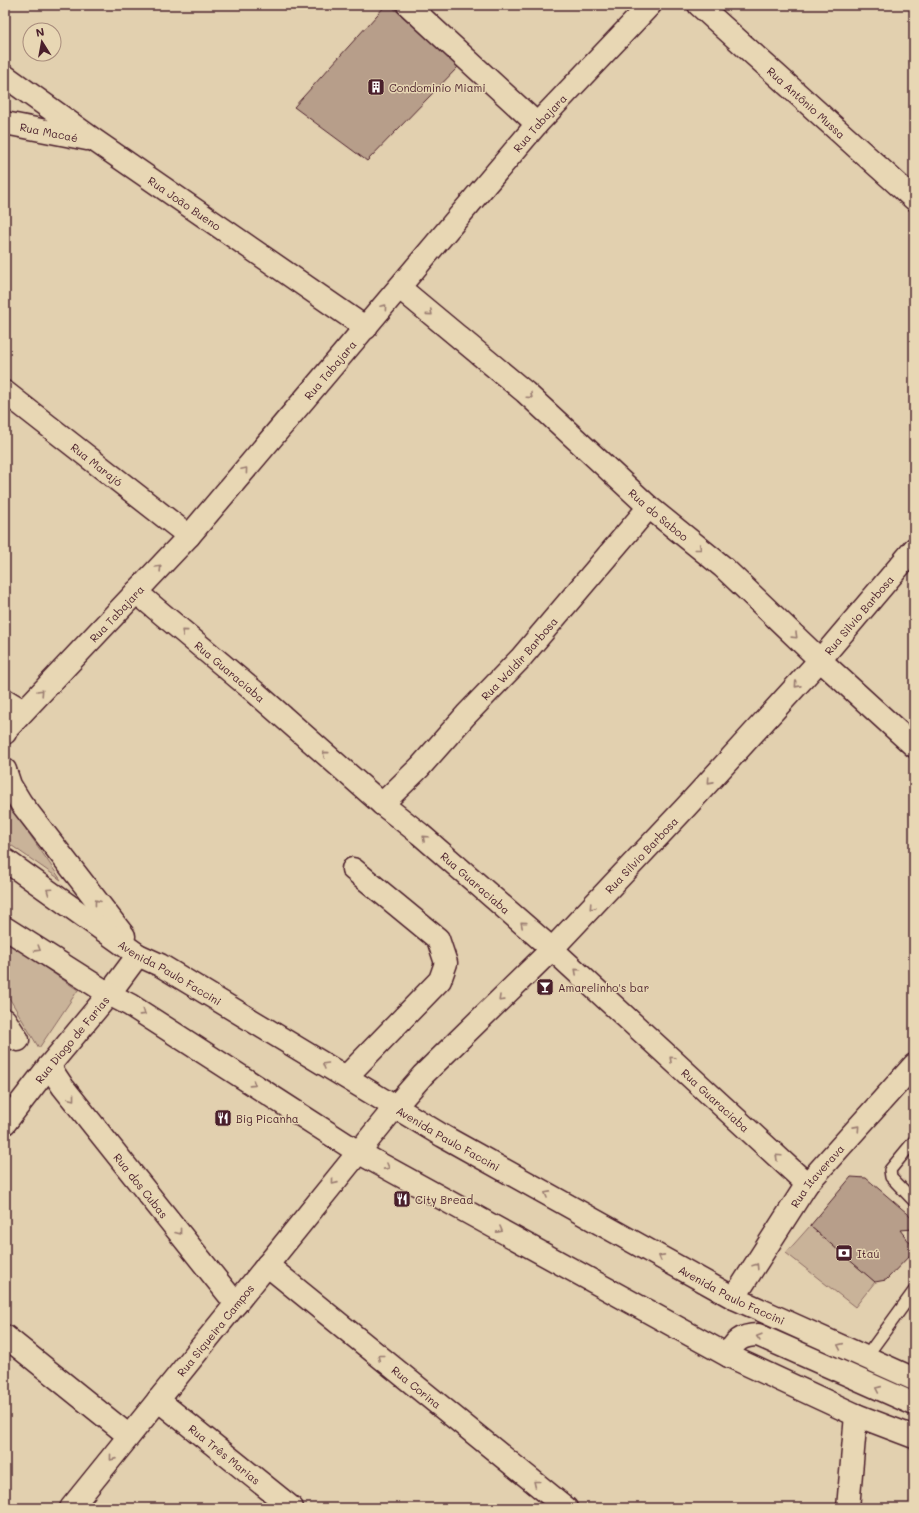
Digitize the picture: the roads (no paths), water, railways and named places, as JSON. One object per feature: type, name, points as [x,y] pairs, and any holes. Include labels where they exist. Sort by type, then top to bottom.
[{"type":"street","points":[[408,5],[537,124]]},
{"type":"street","name":"Rua Tabajara","points":[[5,732],[23,711],[190,536],[537,124],[650,5]]},
{"type":"street","name":"Rua Antônio Mussa","points":[[699,5],[914,199]]},
{"type":"street","name":"Rua João Bueno","points":[[5,76],[94,140],[366,328]]},
{"type":"street","name":"Rua Macaé","points":[[5,123],[94,140]]},
{"type":"street","name":"Rua do Saboo","points":[[400,288],[525,392],[649,507],[723,567],[820,660],[914,746]]},
{"type":"street","name":"Rua Marajó","points":[[5,392],[190,536]]},
{"type":"street","name":"Rua Waldir Barbosa","points":[[382,804],[420,767],[466,715],[520,659],[649,507]]},
{"type":"street","name":"Rua Silvio Barbosa","points":[[358,1152],[423,1075],[552,949],[686,807],[820,660],[914,549]]},
{"type":"street","name":"Rua Guaraciaba","points":[[136,592],[255,692],[382,804],[420,834],[552,949],[807,1184]]},
{"type":"street","points":[[5,700],[23,711]]},
{"type":"street","points":[[5,770],[10,785],[21,803],[138,955]]},
{"type":"street","name":"Avenida Paulo Faccini","points":[[5,860],[138,955],[160,965],[450,1140],[734,1298],[914,1379]]},
{"type":"street","points":[[346,1077],[440,980],[446,963],[438,939],[353,869]]},
{"type":"street","points":[[9,934],[130,1005],[358,1152],[729,1356],[856,1415],[914,1437]]},
{"type":"street","name":"Rua Diogo de Farias","points":[[5,1123],[49,1066],[109,994],[138,955]]},
{"type":"street","points":[[5,1020],[18,1040]]},
{"type":"street","name":"Rua Itaverava","points":[[734,1298],[807,1184],[914,1065]]},
{"type":"street","name":"Rua dos Cubas","points":[[49,1066],[63,1087],[236,1304]]},
{"type":"street","name":"Rua Siqueira Campos","points":[[71,1508],[358,1152]]},
{"type":"street","name":"Rua Corina","points":[[267,1265],[566,1508]]},
{"type":"street","points":[[729,1356],[731,1349],[742,1337],[758,1335],[914,1404]]},
{"type":"street","points":[[5,1336],[129,1436]]},
{"type":"street","name":"Rua Três Marias","points":[[158,1400],[292,1508]]},
{"type":"street","points":[[848,1508],[856,1415]]},
{"type":"lane","points":[[914,1141],[890,1170],[891,1177],[914,1201]]},
{"type":"lane","points":[[866,1357],[914,1291]]},
{"type":"place","name":"Condominio Miami","points":[[376,87]]},
{"type":"place","name":"Amarelinho's bar","points":[[545,987]]},
{"type":"place","name":"Big Picanha","points":[[223,1118]]},
{"type":"place","name":"City Bread","points":[[402,1199]]},
{"type":"place","name":"Itaú","points":[[844,1253]]}]
